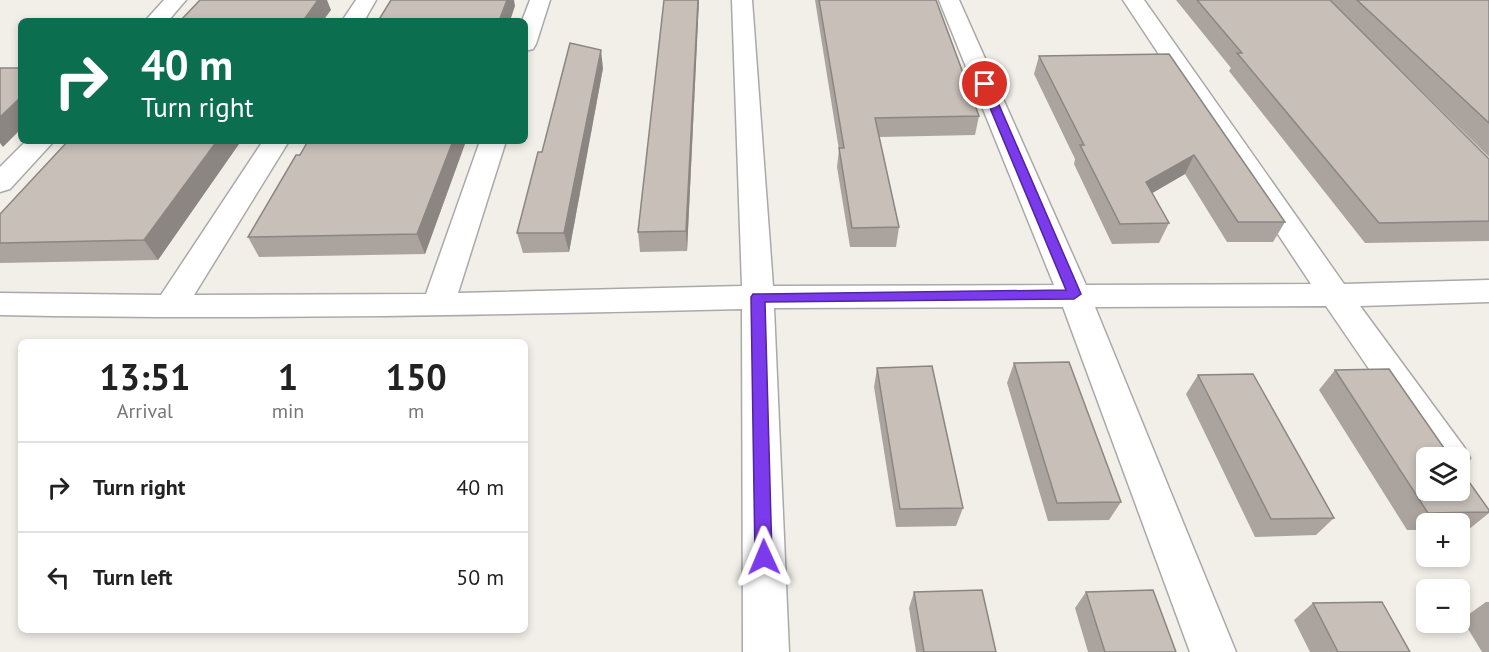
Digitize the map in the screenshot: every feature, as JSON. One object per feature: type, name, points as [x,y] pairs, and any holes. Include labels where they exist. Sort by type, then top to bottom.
[{"type":"street","points":[[159,18],[176,0]]},
{"type":"street","points":[[355,18],[366,0]]},
{"type":"street","points":[[528,35],[540,0]]},
{"type":"street","points":[[742,0],[758,297],[766,652]]},
{"type":"street","points":[[949,0],[1074,294],[1213,652]]},
{"type":"street","points":[[1133,0],[1443,447]]},
{"type":"street","points":[[0,183],[38,144]]},
{"type":"street","points":[[170,307],[274,144]]},
{"type":"street","points":[[438,305],[492,144]]},
{"type":"street","points":[[0,304],[170,307],[438,305],[758,297],[1489,291]]},
{"type":"building","points":[[200,0],[318,0],[305,18],[183,18]]},
{"type":"building","points":[[391,0],[507,0],[500,18],[380,18]]},
{"type":"building","points":[[664,0],[698,0],[686,231],[638,232]]},
{"type":"building","points":[[819,0],[936,0],[979,116],[875,118],[899,227],[852,228],[839,148],[844,148]]},
{"type":"building","points":[[1197,0],[1330,0],[1489,159],[1489,221],[1379,223],[1237,53],[1242,53]]},
{"type":"building","points":[[1357,0],[1489,0],[1489,123]]},
{"type":"building","points":[[570,43],[601,50],[564,233],[517,233],[538,152],[542,152]]},
{"type":"building","points":[[1169,54],[1285,222],[1238,222],[1194,155],[1146,182],[1169,223],[1120,224],[1080,145],[1084,145],[1039,56]]},
{"type":"building","points":[[0,68],[18,68],[18,100],[0,117]]},
{"type":"building","points":[[65,144],[215,144],[144,240],[0,243],[0,214]]},
{"type":"building","points":[[306,144],[452,144],[417,234],[248,237],[296,155],[300,155]]},
{"type":"building","points":[[1069,362],[1121,502],[1057,503],[1014,363]]},
{"type":"building","points":[[932,366],[963,508],[900,509],[877,368]]},
{"type":"building","points":[[1389,369],[1443,447],[1416,447],[1416,495],[1335,370]]},
{"type":"building","points":[[1253,374],[1334,518],[1271,519],[1198,375]]},
{"type":"building","points":[[1470,483],[1489,510],[1489,512],[1428,513],[1420,501],[1470,501]]},
{"type":"building","points":[[982,590],[996,652],[924,652],[914,592]]},
{"type":"building","points":[[1153,590],[1176,652],[1105,652],[1086,592]]},
{"type":"building","points":[[1382,602],[1410,652],[1338,652],[1313,603]]},
{"type":"route","points":[[764,557],[758,297],[1074,294],[985,84]]}]
